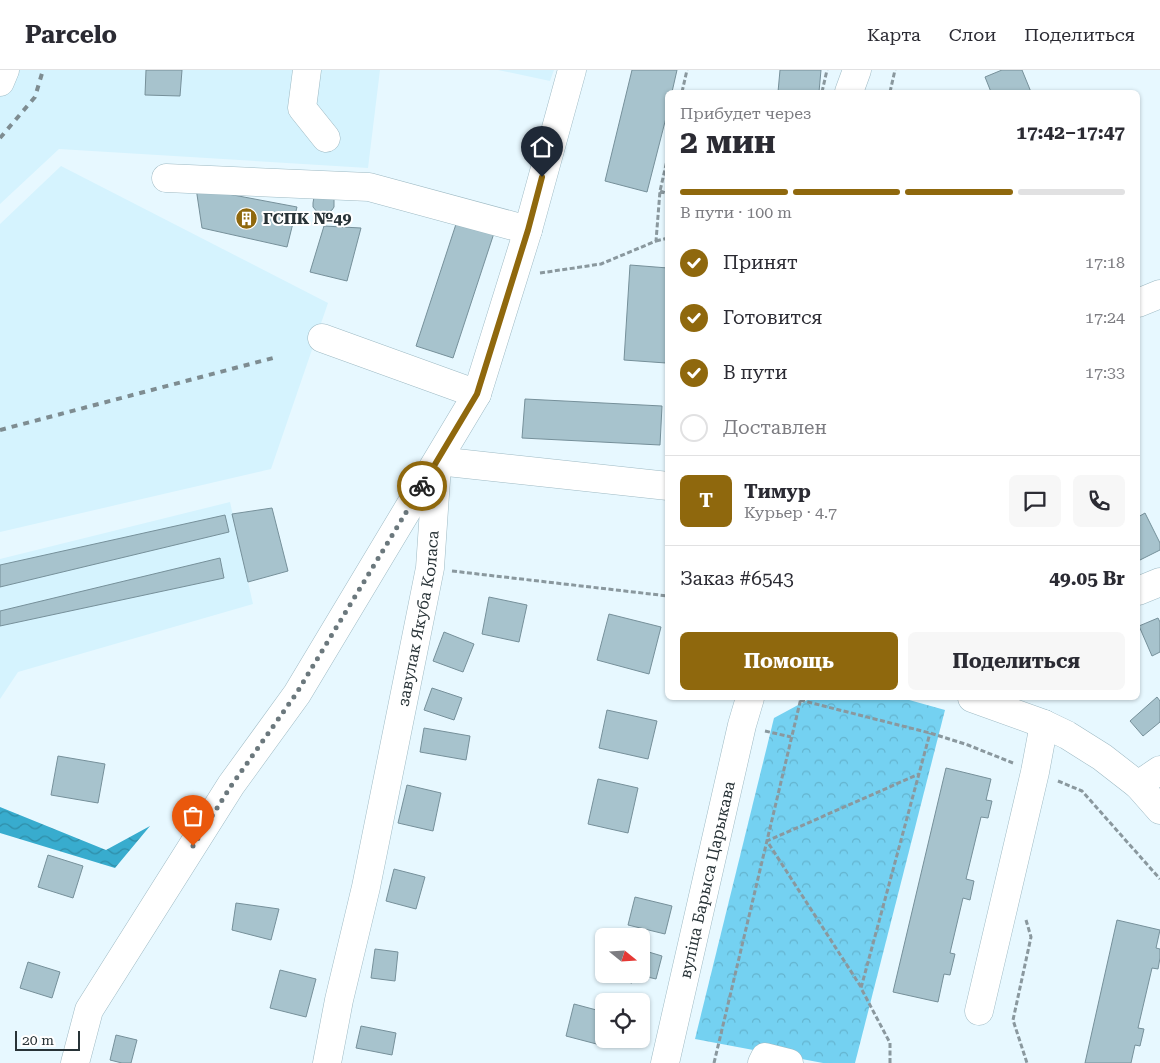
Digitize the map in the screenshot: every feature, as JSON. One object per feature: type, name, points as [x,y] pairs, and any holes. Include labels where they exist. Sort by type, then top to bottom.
[{"type":"street","points":[[0,82],[5,70]]},
{"type":"street","points":[[307,70],[302,108],[326,138]]},
{"type":"street","name":"завулак Якуба Коласа","points":[[327,1063],[339,1000],[366,887],[430,568],[438,461],[477,394],[528,230],[572,70]]},
{"type":"street","points":[[850,90],[857,70]]},
{"type":"street","points":[[166,178],[369,187],[528,230]]},
{"type":"street","points":[[1140,302],[1160,294]]},
{"type":"street","points":[[322,338],[477,394]]},
{"type":"street","points":[[75,1063],[89,1010],[231,786],[296,694],[438,461],[665,486]]},
{"type":"street","points":[[1140,590],[1160,582]]},
{"type":"street","name":"вуліца Барыса Царыкава","points":[[665,1063],[749,700]]},
{"type":"street","points":[[978,700],[1067,734],[1102,757],[1149,778],[1160,810]]},
{"type":"street","points":[[979,1011],[1035,772],[1044,724]]},
{"type":"street","points":[[762,1063],[766,1057],[789,1063]]},
{"type":"path","points":[[682,90],[687,70]]},
{"type":"path","points":[[890,90],[895,70]]},
{"type":"path","points":[[656,241],[660,191],[665,169]]},
{"type":"path","points":[[660,191],[665,193]]},
{"type":"path","points":[[535,273],[601,264],[665,239]]},
{"type":"path","points":[[430,568],[665,596]]},
{"type":"path","points":[[714,1063],[801,700]]},
{"type":"path","points":[[805,700],[968,745],[1082,791],[1160,879]]},
{"type":"path","points":[[861,988],[930,733]]},
{"type":"path","points":[[767,841],[918,774]]},
{"type":"path","points":[[767,841],[861,988],[890,1044],[890,1063]]},
{"type":"path","points":[[1026,919],[1031,937],[1013,1020],[1027,1063]]},
{"type":"shaded area","points":[[0,70],[380,70],[368,168],[59,149],[0,204]]},
{"type":"shaded area","points":[[498,70],[554,70],[550,81]]},
{"type":"shaded area","points":[[61,166],[328,303],[271,469],[0,532],[0,224]]},
{"type":"shaded area","points":[[230,502],[253,604],[18,672],[0,699],[0,559]]},
{"type":"green space","points":[[807,700],[909,700],[945,710],[855,1063],[823,1063],[695,1039],[774,718]]},
{"type":"water","points":[[0,807],[106,850],[150,826],[115,868],[0,833]]},
{"type":"building","points":[[146,70],[182,70],[180,96],[145,95]]},
{"type":"building","points":[[632,70],[677,70],[672,90],[665,90],[665,122],[647,192],[605,181]]},
{"type":"building","points":[[780,70],[821,70],[819,90],[778,90]]},
{"type":"building","points":[[1002,70],[1022,70],[1030,90],[990,90],[985,77]]},
{"type":"building","name":"ГСПК №49","points":[[196,188],[297,207],[287,247],[202,228]]},
{"type":"building","points":[[314,197],[334,199],[334,207],[326,214],[318,213],[313,207]]},
{"type":"building","points":[[459,215],[496,227],[453,358],[416,346]]},
{"type":"building","name":"ГСПК №49","points":[[324,226],[361,228],[347,281],[310,272]]},
{"type":"building","points":[[630,265],[665,268],[665,363],[624,360]]},
{"type":"building","points":[[525,399],[662,406],[660,445],[522,438]]},
{"type":"building","points":[[272,508],[288,571],[248,582],[232,514]]},
{"type":"building","points":[[1145,513],[1160,543],[1160,550],[1140,560],[1140,516]]},
{"type":"building","points":[[225,515],[229,532],[0,587],[0,565]]},
{"type":"building","points":[[220,558],[224,578],[0,626],[0,611]]},
{"type":"building","points":[[489,597],[527,605],[519,642],[482,634]]},
{"type":"building","points":[[609,614],[661,627],[649,674],[597,660]]},
{"type":"building","points":[[1158,618],[1160,622],[1160,652],[1152,656],[1140,626]]},
{"type":"building","points":[[444,632],[474,644],[463,672],[433,661]]},
{"type":"building","points":[[432,688],[462,698],[454,720],[424,710]]},
{"type":"building","points":[[1157,697],[1160,701],[1160,722],[1143,736],[1130,721]]},
{"type":"building","points":[[607,710],[657,721],[648,759],[599,748]]},
{"type":"building","points":[[424,728],[470,736],[466,760],[420,752]]},
{"type":"building","points":[[58,756],[105,764],[98,803],[51,795]]},
{"type":"building","points":[[946,768],[991,779],[986,800],[992,801],[988,818],[981,817],[966,879],[974,881],[970,900],[963,898],[950,953],[955,954],[950,975],[944,974],[938,1002],[893,992]]},
{"type":"building","points":[[598,779],[638,788],[628,833],[588,824]]},
{"type":"building","points":[[407,785],[441,793],[433,831],[398,823]]},
{"type":"building","points":[[48,855],[83,866],[73,898],[38,887]]},
{"type":"building","points":[[394,869],[425,877],[416,909],[386,901]]},
{"type":"building","points":[[635,897],[672,906],[665,934],[650,930],[650,928],[628,925]]},
{"type":"building","points":[[236,903],[279,909],[271,940],[232,930]]},
{"type":"building","points":[[1117,920],[1160,930],[1156,948],[1160,949],[1158,969],[1152,968],[1138,1028],[1144,1029],[1140,1046],[1135,1045],[1131,1063],[1085,1063]]},
{"type":"building","points":[[375,949],[398,952],[395,981],[371,978]]},
{"type":"building","points":[[650,952],[662,956],[656,979],[650,978]]},
{"type":"building","points":[[28,962],[60,972],[52,998],[20,988]]},
{"type":"building","points":[[280,970],[316,979],[306,1017],[270,1008]]},
{"type":"building","points":[[574,1004],[595,1010],[595,1044],[566,1036]]},
{"type":"building","points":[[361,1026],[396,1033],[392,1055],[356,1048]]},
{"type":"building","points":[[116,1035],[137,1040],[131,1063],[110,1060]]},
{"type":"railway","points":[[0,138],[35,97],[43,70]]},
{"type":"railway","points":[[0,430],[273,358]]},
{"type":"way so far","points":[[193,846],[231,786],[296,694],[422,486]]},
{"type":"place","name":"ГСПК №49","points":[[247,218]]},
{"type":"route","points":[[422,486],[477,394],[528,230],[542,177]]}]
